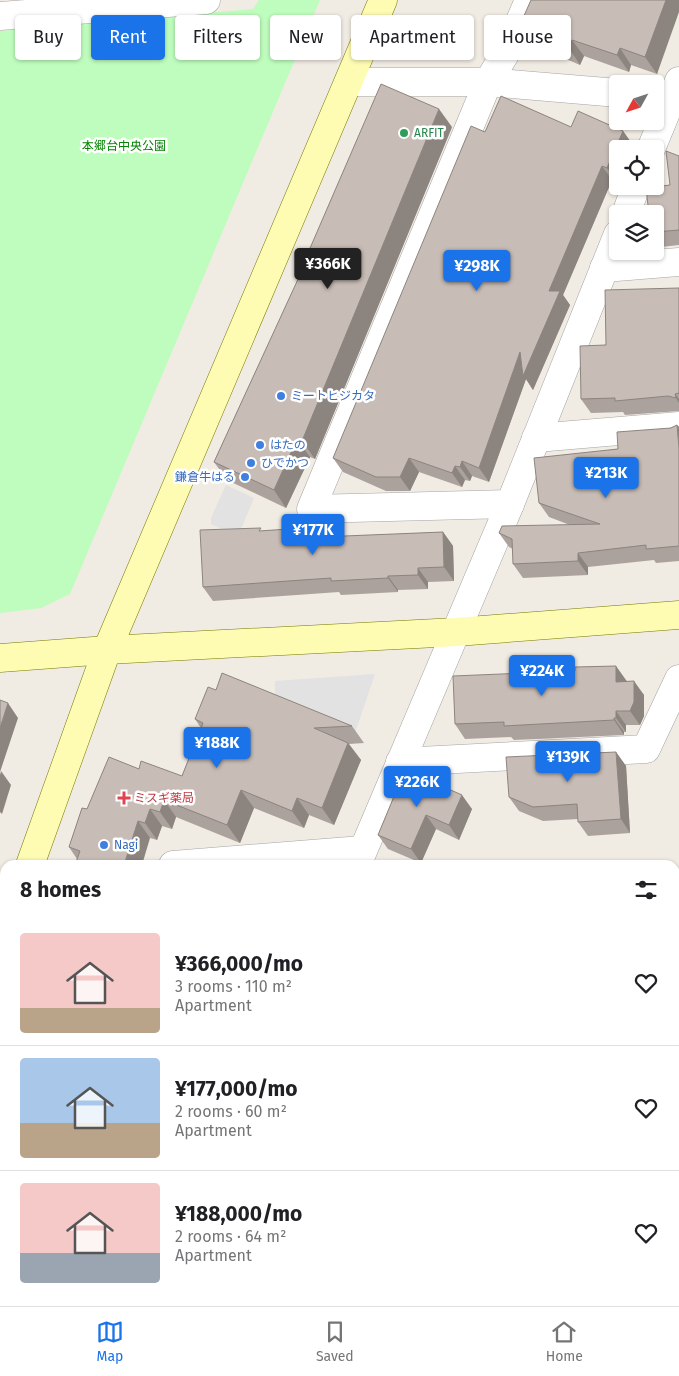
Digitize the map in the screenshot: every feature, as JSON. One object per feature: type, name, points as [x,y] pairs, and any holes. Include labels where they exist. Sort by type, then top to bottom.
[{"type":"street","points":[[0,16],[206,0]]},
{"type":"street","points":[[32,860],[107,650],[383,0]]},
{"type":"street","points":[[510,504],[311,509],[488,82],[508,49],[529,0]]},
{"type":"street","points":[[349,82],[488,82],[609,92]]},
{"type":"street","points":[[654,140],[671,93]]},
{"type":"street","points":[[289,860],[359,857],[510,504],[609,256]]},
{"type":"street","points":[[604,268],[679,262]]},
{"type":"street","points":[[536,438],[679,426]]},
{"type":"street","points":[[0,658],[107,650],[456,632],[679,615]]},
{"type":"street","points":[[400,762],[646,749],[679,679]]},
{"type":"green space","name":"本郷台中央公園","points":[[259,0],[320,0],[314,15],[270,15],[270,60],[295,60],[70,594],[41,608],[0,613],[0,31],[15,30],[15,60],[81,60],[81,24],[91,23],[91,60],[165,60],[165,17],[175,16],[175,60],[260,60],[260,15],[184,15],[253,9]]},
{"type":"shaded area","points":[[226,485],[254,498],[238,536],[211,524],[211,518]]},
{"type":"shaded area","points":[[375,674],[354,736],[275,704],[275,681]]},
{"type":"building","points":[[531,0],[666,0],[645,57],[620,48],[617,55],[572,40],[571,43],[571,15],[524,15]]},
{"type":"building","points":[[381,84],[439,109],[302,441],[297,439],[274,490],[214,462],[299,277]]},
{"type":"building","points":[[501,96],[571,127],[578,111],[609,125],[609,130],[623,131],[619,140],[609,140],[609,163],[607,168],[602,166],[549,291],[560,291],[523,376],[520,352],[479,468],[462,461],[460,467],[455,466],[452,473],[409,458],[400,477],[376,477],[333,458],[471,126],[485,132]]},
{"type":"building","points":[[666,151],[679,156],[679,230],[664,231],[664,205],[648,205],[647,195],[664,195],[664,186],[670,185]]},
{"type":"building","points":[[679,288],[679,393],[675,394],[676,398],[668,396],[615,401],[615,398],[581,399],[580,346],[606,345],[605,290]]},
{"type":"building","points":[[677,425],[679,448],[679,546],[646,549],[646,545],[578,553],[578,561],[513,564],[512,539],[499,533],[502,526],[600,524],[539,503],[534,458],[618,449],[617,432],[671,428]]},
{"type":"building","points":[[319,527],[320,537],[443,532],[444,567],[418,568],[418,575],[388,576],[388,578],[331,581],[331,578],[203,587],[200,530],[261,528],[259,531]]},
{"type":"building","points":[[616,666],[616,682],[634,681],[634,702],[630,711],[616,711],[616,718],[614,720],[504,726],[504,722],[455,724],[453,676],[575,671],[575,667]]},
{"type":"building","points":[[222,673],[352,726],[314,728],[348,743],[322,808],[297,798],[292,811],[241,790],[227,825],[164,800],[160,812],[150,809],[145,823],[138,821],[126,860],[77,860],[80,851],[69,847],[82,808],[87,809],[109,757],[139,769],[141,761],[182,776],[203,723],[195,719],[208,687],[216,690]]},
{"type":"building","points":[[0,700],[8,703],[0,728]]},
{"type":"building","points":[[616,752],[621,819],[578,822],[577,804],[533,807],[509,797],[506,757]]},
{"type":"building","points":[[405,770],[462,795],[449,825],[426,815],[411,849],[378,835]]},
{"type":"place","name":"ARFIT","points":[[404,133]]},
{"type":"place","name":"ミートヒジカタ","points":[[281,396]]},
{"type":"place","name":"はたの","points":[[260,445]]},
{"type":"place","name":"ひでかつ","points":[[251,463]]},
{"type":"place","name":"鎌倉牛はる","points":[[245,477]]},
{"type":"place","name":"ミスギ薬局","points":[[124,798]]},
{"type":"place","name":"Nagi","points":[[104,845]]}]
